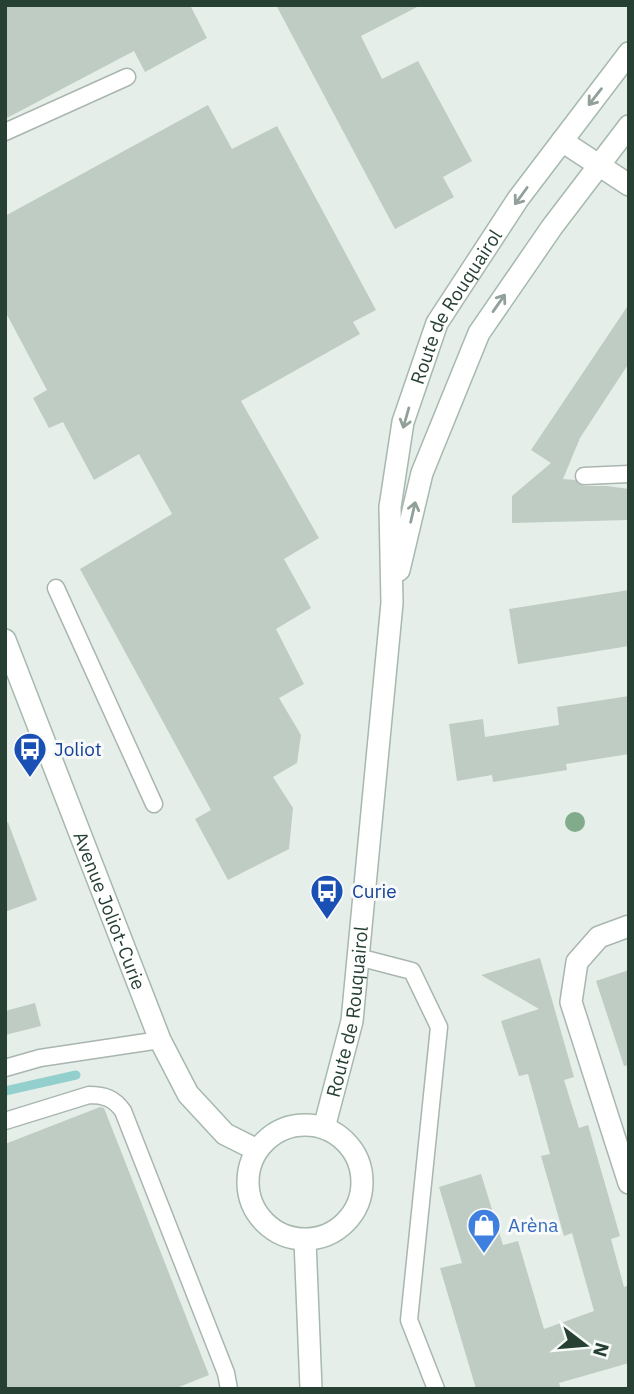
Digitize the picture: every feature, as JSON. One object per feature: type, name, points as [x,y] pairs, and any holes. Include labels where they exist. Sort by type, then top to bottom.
[{"type":"street","name":"Route de Rouquairol","points":[[324,1128],[352,1021],[392,603],[390,507],[403,422],[437,323],[518,199],[629,53]]},
{"type":"street","name":"Route de Rouquairol","points":[[392,603],[422,474],[479,333],[552,227],[629,126]]},
{"type":"street","points":[[562,141],[629,185]]},
{"type":"street","name":"Avenue Joliot-Curie","points":[[5,640],[160,1040],[188,1094],[225,1134],[257,1150]]},
{"type":"street","points":[[628,1179],[572,1002],[577,961],[599,937],[629,926]]},
{"type":"street","points":[[306,1125],[324,1128],[344,1140],[357,1158],[362,1181],[358,1203],[345,1223],[326,1235],[306,1240],[284,1236],[267,1225],[254,1209],[248,1189],[249,1169],[257,1150],[271,1136],[287,1127],[306,1125]]},
{"type":"street","points":[[306,1240],[311,1389]]},
{"type":"lane","points":[[5,132],[127,77]]},
{"type":"lane","points":[[584,476],[629,474]]},
{"type":"lane","points":[[57,589],[154,804]]},
{"type":"lane","points":[[358,957],[412,971],[439,1027],[409,1320],[436,1389]]},
{"type":"lane","points":[[5,1068],[40,1058],[160,1040]]},
{"type":"lane","points":[[5,1121],[89,1095],[101,1095],[117,1102],[123,1111],[226,1373],[229,1389]]},
{"type":"building","points":[[5,5],[190,5],[207,38],[145,72],[134,51],[5,119]]},
{"type":"building","points":[[276,5],[421,5],[361,36],[382,79],[418,61],[472,161],[443,177],[454,197],[395,229]]},
{"type":"building","points":[[208,105],[232,149],[277,126],[376,310],[353,322],[360,334],[241,401],[319,538],[284,559],[311,608],[276,629],[304,684],[279,698],[301,735],[297,763],[273,777],[293,808],[289,849],[228,880],[195,819],[211,810],[80,569],[172,514],[139,454],[94,480],[63,422],[49,428],[33,398],[47,390],[5,311],[5,216]]},
{"type":"building","points":[[629,304],[629,363],[580,438],[563,479],[575,480],[584,486],[629,489],[629,520],[512,523],[512,496],[551,463],[531,450]]},
{"type":"building","points":[[629,590],[629,646],[518,664],[509,609]]},
{"type":"building","points":[[629,696],[629,754],[566,764],[567,770],[493,782],[492,775],[457,781],[449,724],[483,719],[485,737],[559,725],[557,707]]},
{"type":"building","points":[[8,822],[37,900],[5,912],[5,823]]},
{"type":"building","points":[[540,958],[574,1077],[564,1080],[579,1128],[588,1125],[620,1236],[611,1239],[624,1287],[629,1285],[629,1363],[559,1383],[561,1389],[476,1389],[440,1268],[462,1263],[439,1187],[481,1174],[503,1245],[518,1241],[544,1329],[594,1311],[572,1233],[564,1236],[541,1156],[550,1154],[528,1074],[519,1076],[501,1021],[539,1009],[481,975]]},
{"type":"building","points":[[629,970],[629,1065],[624,1066],[596,981]]},
{"type":"building","points":[[35,1003],[41,1026],[5,1035],[5,1011]]},
{"type":"building","points":[[100,1107],[104,1108],[209,1375],[174,1389],[5,1389],[5,1144]]},
{"type":"waterway","points":[[5,1091],[76,1075]]},
{"type":"place","name":"Joliot","points":[[30,779]]},
{"type":"place","name":"Curie","points":[[327,921]]},
{"type":"place","name":"Arèna","points":[[484,1255]]}]
